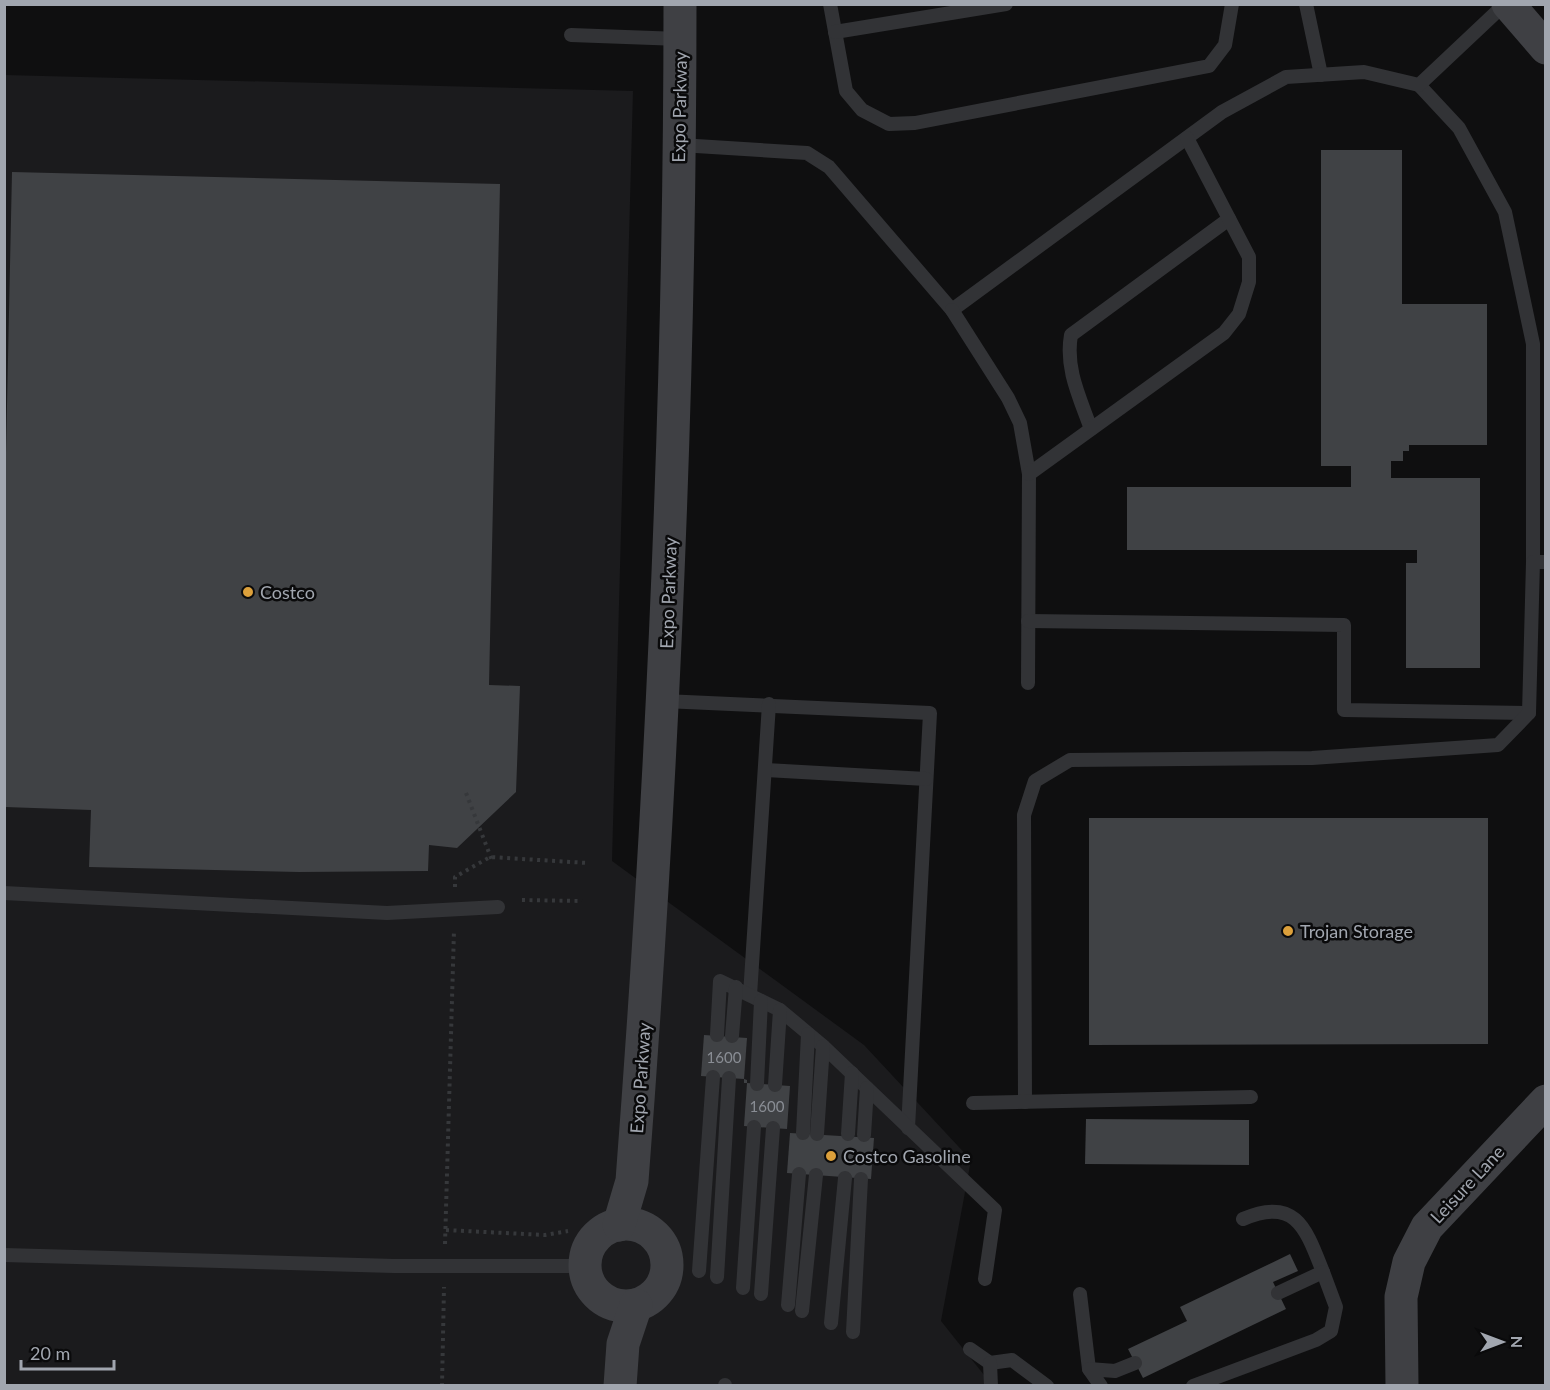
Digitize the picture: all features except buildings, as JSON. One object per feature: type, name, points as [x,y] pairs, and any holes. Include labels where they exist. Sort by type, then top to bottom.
[{"type":"street","name":"Expo Parkway","points":[[631,1226],[632,1181],[654,879],[664,701],[680,145],[680,4]]},
{"type":"street","points":[[1506,4],[1541,34]]},
{"type":"street","name":"Leisure Lane","points":[[1402,1386],[1401,1297],[1409,1262],[1427,1227],[1545,1101]]},
{"type":"street","points":[[631,1226],[662,1245],[667,1268],[664,1282],[656,1294],[625,1305],[594,1292],[586,1280],[584,1266],[586,1252],[592,1240],[602,1231],[631,1226]]},
{"type":"street","points":[[620,1386],[625,1305]]},
{"type":"lane","points":[[830,4],[846,91],[862,110],[889,124],[915,123],[1209,66],[1225,45],[1232,4]]},
{"type":"lane","points":[[835,32],[1006,4]]},
{"type":"lane","points":[[1306,4],[1322,75]]},
{"type":"lane","points":[[1419,85],[1506,4]]},
{"type":"lane","points":[[571,34],[680,39]]},
{"type":"lane","points":[[952,310],[1222,112],[1286,77],[1364,72],[1419,85],[1459,128],[1505,212],[1533,344],[1539,562],[1529,713],[1498,746],[1312,758],[1070,760],[1035,781],[1024,815],[1025,1102]]},
{"type":"lane","points":[[1029,474],[1224,333],[1239,314],[1249,282],[1249,257],[1186,138]]},
{"type":"lane","points":[[680,145],[807,153],[829,167],[952,310],[1008,398],[1020,423],[1029,474],[1028,683]]},
{"type":"lane","points":[[1091,429],[1070,372],[1068,351],[1071,335],[1229,219]]},
{"type":"lane","points":[[1028,621],[1344,625],[1344,710],[1529,713]]},
{"type":"lane","points":[[664,701],[930,713],[908,1128]]},
{"type":"lane","points":[[757,1084],[755,998],[769,704]]},
{"type":"lane","points":[[766,770],[926,779]]},
{"type":"lane","points":[[4,894],[387,914],[498,907]]},
{"type":"lane","points":[[717,1035],[720,981],[780,1010],[823,1046],[994,1210],[985,1279]]},
{"type":"lane","points":[[732,1036],[736,987]]},
{"type":"lane","points":[[775,1085],[780,1010]]},
{"type":"lane","points":[[802,1133],[808,1034]]},
{"type":"lane","points":[[817,1134],[823,1046]]},
{"type":"lane","points":[[848,1134],[852,1073]]},
{"type":"lane","points":[[699,1271],[713,1077]]},
{"type":"lane","points":[[717,1277],[729,1078]]},
{"type":"lane","points":[[864,1135],[867,1088]]},
{"type":"lane","points":[[974,1103],[1251,1097]]},
{"type":"lane","points":[[743,1288],[754,1127]]},
{"type":"lane","points":[[761,1294],[773,1128]]},
{"type":"lane","points":[[788,1305],[799,1174]]},
{"type":"lane","points":[[802,1311],[816,1175]]},
{"type":"lane","points":[[831,1323],[845,1179]]},
{"type":"lane","points":[[853,1332],[861,1179]]},
{"type":"lane","points":[[1193,1386],[1316,1340],[1331,1331],[1336,1307],[1300,1222],[1283,1211],[1263,1210],[1243,1219]]},
{"type":"lane","points":[[4,1255],[445,1266],[584,1266]]},
{"type":"lane","points":[[1278,1293],[1323,1272]]},
{"type":"lane","points":[[1080,1294],[1089,1369],[1101,1386]]},
{"type":"lane","points":[[970,1349],[990,1363],[1012,1360],[1047,1386]]},
{"type":"lane","points":[[990,1363],[991,1386]]},
{"type":"lane","points":[[1089,1369],[1115,1371],[1135,1363]]},
{"type":"path","points":[[466,793],[493,863]]},
{"type":"path","points":[[442,1386],[455,877],[490,857],[588,863]]},
{"type":"path","points":[[522,900],[582,901]]},
{"type":"path","points":[[446,1230],[545,1235],[568,1231]]},
{"type":"shaded area","points":[[5,75],[633,91],[612,861],[864,1045],[971,1160],[941,1321],[992,1385],[5,1386]]},
{"type":"place","name":"Costco","points":[[248,592]]},
{"type":"place","name":"Trojan Storage","points":[[1288,931]]},
{"type":"place","name":"Costco Gasoline","points":[[831,1156]]}]
